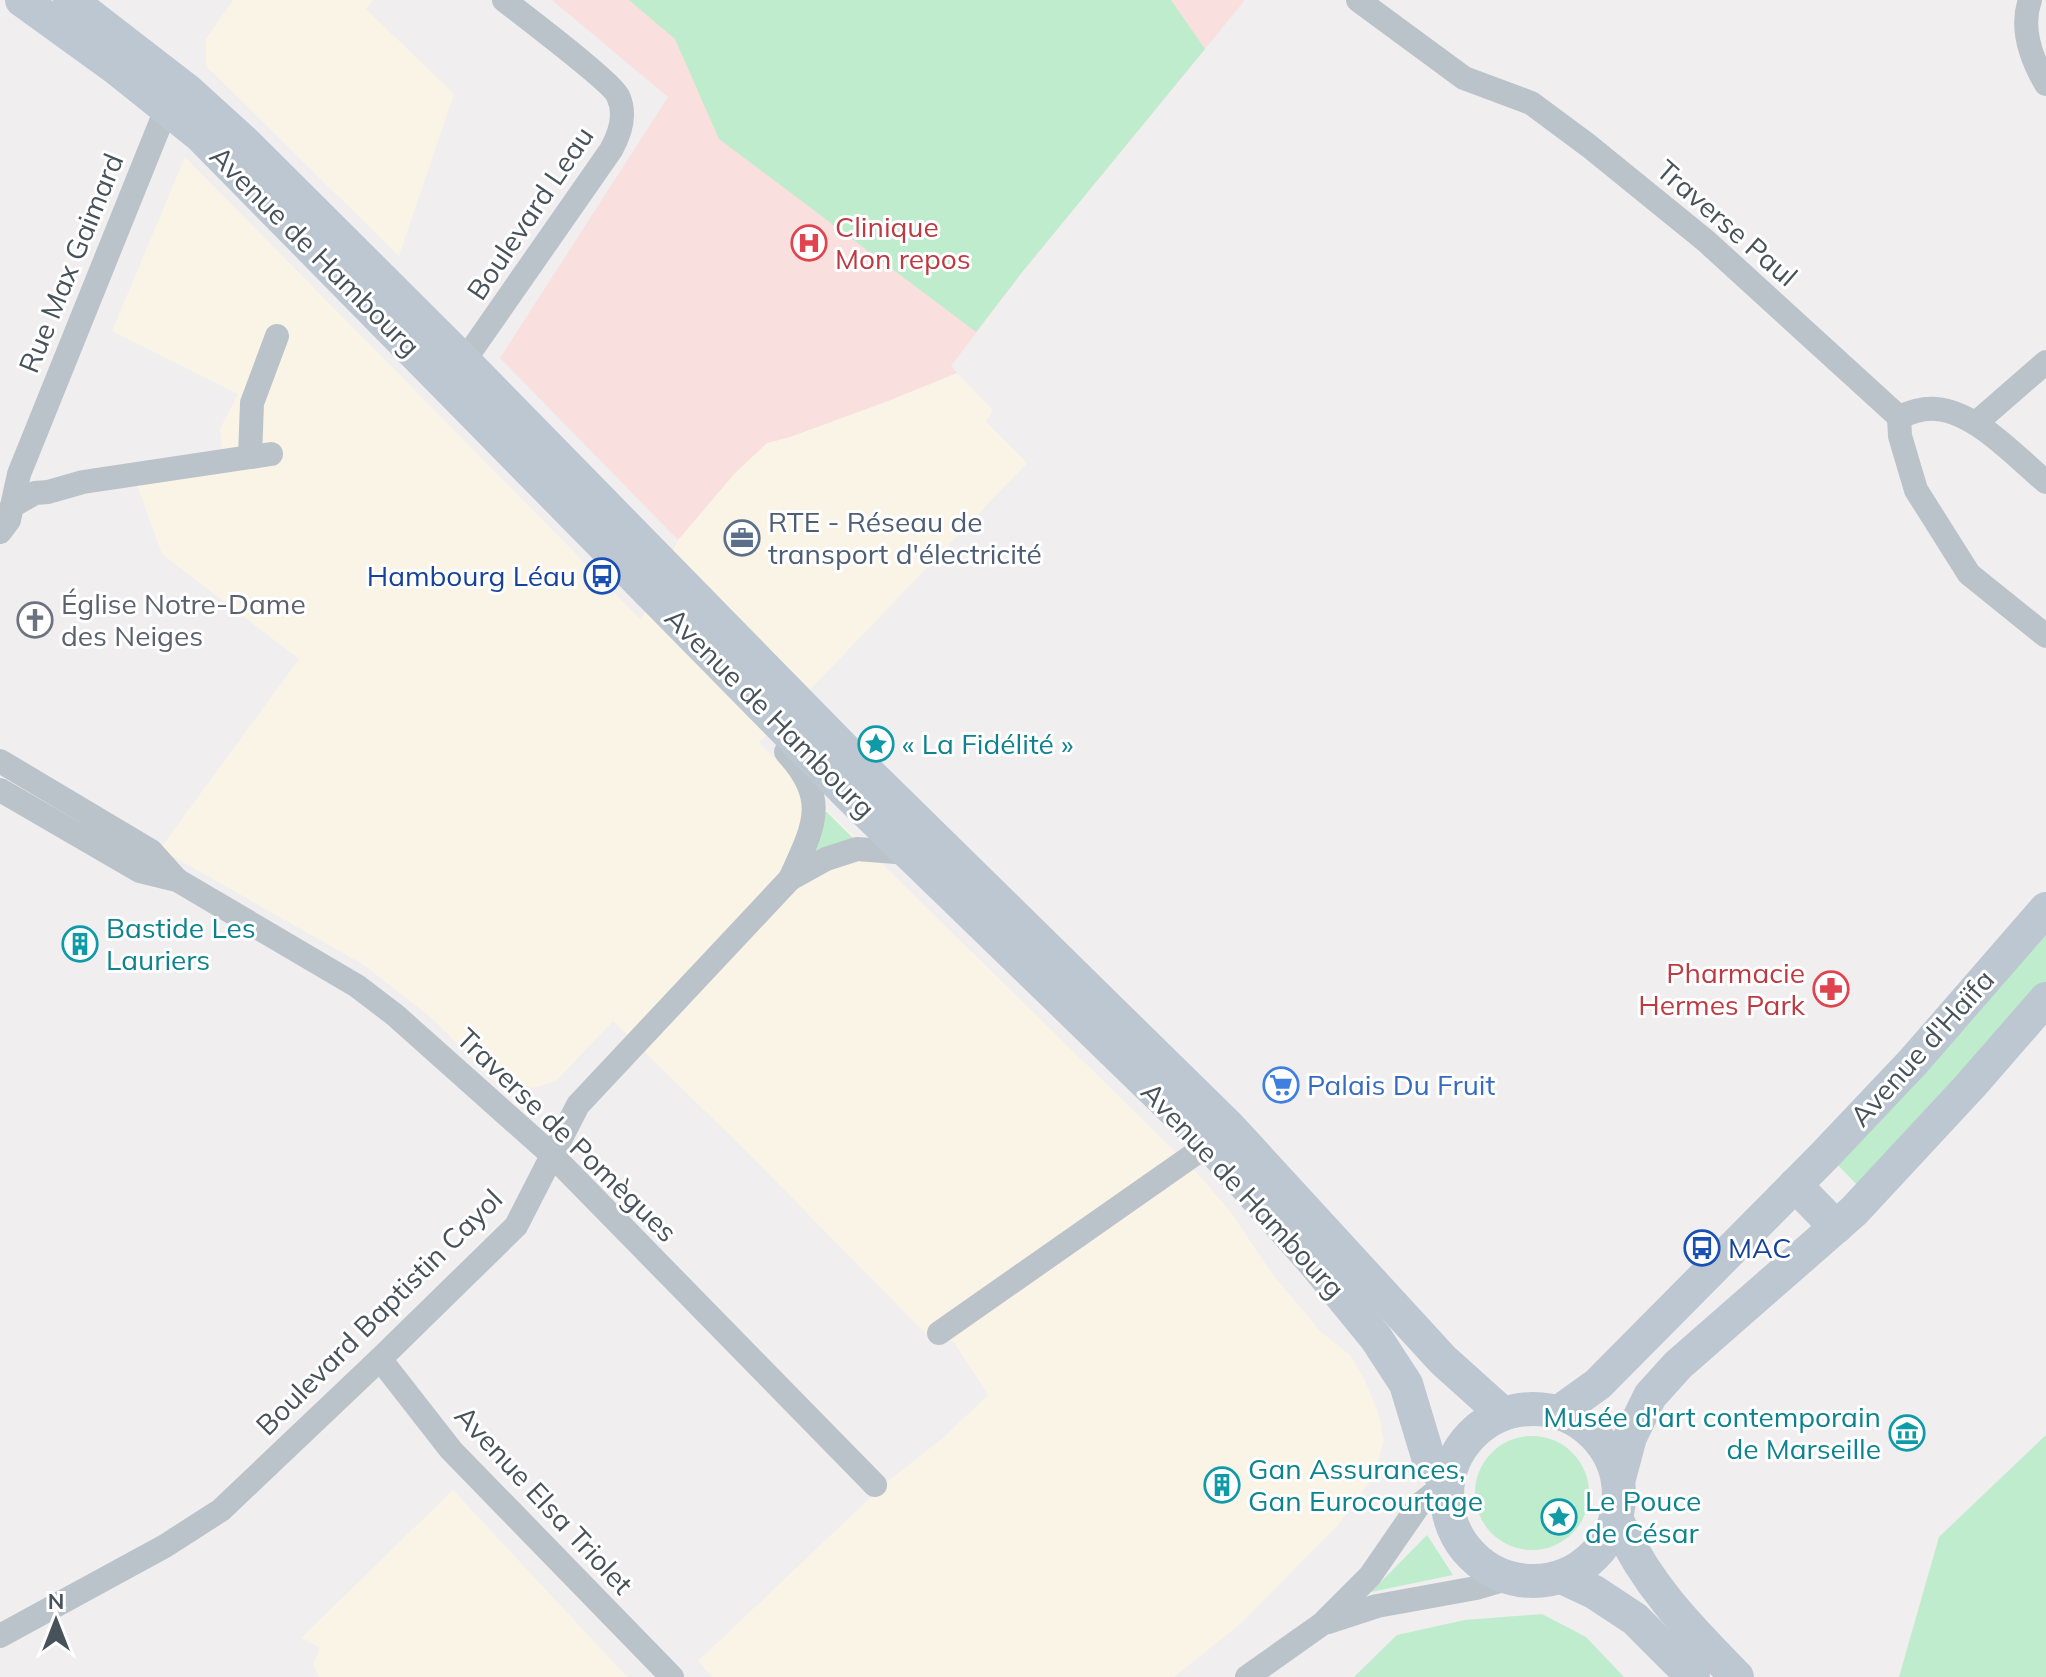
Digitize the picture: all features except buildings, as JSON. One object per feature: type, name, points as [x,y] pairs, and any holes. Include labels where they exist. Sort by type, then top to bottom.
[{"type":"street","name":"Avenue de Hambourg","points":[[22,0],[167,107],[245,179],[909,853],[1209,1144],[1313,1261],[1376,1338],[1406,1384],[1429,1460],[1447,1483]]},
{"type":"street","name":"Avenue de Hambourg","points":[[70,0],[124,39],[223,122],[464,361],[822,727],[1230,1128],[1443,1360],[1503,1414]]},
{"type":"street","name":"Boulevard Leau","points":[[464,361],[611,150],[622,119],[618,93],[504,0]]},
{"type":"street","name":"Traverse Paul","points":[[1358,0],[1464,78],[1531,103],[1589,146],[1706,241],[1899,417]]},
{"type":"street","points":[[2030,0],[2025,13],[2028,42],[2046,84]]},
{"type":"street","name":"Rue Max Gaimard","points":[[0,532],[9,520],[19,474],[167,107]]},
{"type":"street","points":[[12,506],[35,493],[83,482],[260,455],[252,403],[277,336]]},
{"type":"street","points":[[1976,423],[2046,362]]},
{"type":"street","points":[[2046,482],[1976,423],[1939,409],[1918,409],[1899,417],[1900,436],[1916,490],[1969,574],[2046,636]]},
{"type":"street","name":"Boulevard Baptistin Cayol","points":[[715,658],[746,711],[803,771],[811,785],[814,801],[811,832],[790,879]]},
{"type":"street","name":"Traverse de Pomègues","points":[[0,761],[151,851],[177,880]]},
{"type":"street","name":"Traverse de Pomègues","points":[[0,790],[140,871],[177,880],[357,986],[395,1015],[552,1155],[875,1485]]},
{"type":"street","name":"Boulevard Baptistin Cayol","points":[[0,1636],[165,1546],[221,1510],[380,1359],[516,1226],[578,1105],[790,879],[826,859],[857,849],[909,853]]},
{"type":"street","name":"Avenue d'Haïfa","points":[[1559,1412],[1598,1384],[1795,1185],[1913,1062],[2046,909]]},
{"type":"street","points":[[1619,1478],[1630,1437],[1650,1396],[1688,1356],[1836,1227],[1961,1096],[2046,999]]},
{"type":"street","points":[[939,1333],[1209,1144]]},
{"type":"street","points":[[1795,1185],[1836,1227]]},
{"type":"street","name":"Avenue Elsa Triolet","points":[[380,1359],[451,1450],[672,1677]]},
{"type":"street","points":[[1531,1409],[1559,1412],[1580,1422],[1598,1437],[1611,1456],[1619,1478],[1617,1520],[1605,1544],[1586,1564],[1562,1577],[1536,1582],[1510,1578],[1487,1568],[1468,1552],[1454,1532],[1447,1508],[1447,1483],[1453,1461],[1465,1441],[1483,1425],[1503,1414],[1531,1409]]},
{"type":"street","points":[[1247,1677],[1322,1624],[1370,1576],[1419,1505],[1447,1483]]},
{"type":"street","points":[[1617,1520],[1630,1549],[1672,1610],[1737,1677]]},
{"type":"street","points":[[1562,1577],[1594,1592],[1635,1619],[1693,1677]]},
{"type":"street","points":[[1322,1624],[1377,1606],[1476,1588],[1510,1578]]},
{"type":"shaded area","points":[[233,0],[373,0],[366,9],[454,94],[399,256],[206,66],[206,39]]},
{"type":"shaded area","name":"Clinique Mon repos","points":[[552,0],[1245,0],[1023,271],[951,366],[957,373],[888,401],[767,443],[735,473],[678,540],[500,358],[668,97]]},
{"type":"shaded area","points":[[185,157],[641,620],[678,540],[735,473],[767,443],[888,401],[957,373],[993,410],[986,422],[1027,463],[759,743],[1197,1173],[1230,1211],[1274,1276],[1321,1332],[1351,1356],[1365,1381],[1379,1415],[1384,1441],[1373,1477],[1338,1525],[1239,1625],[1174,1677],[712,1677],[698,1661],[888,1481],[943,1438],[988,1395],[954,1342],[923,1331],[613,1021],[556,1081],[533,1088],[494,1081],[434,1020],[364,965],[160,849],[299,659],[162,554],[137,485],[224,469],[220,429],[238,394],[112,331]]},
{"type":"shaded area","points":[[453,1490],[627,1677],[319,1677],[313,1664],[320,1648],[301,1638]]},
{"type":"green space","points":[[629,0],[1171,0],[1205,49],[976,332],[719,139],[675,39]]},
{"type":"green space","points":[[822,812],[827,812],[853,838],[815,855],[811,852]]},
{"type":"green space","points":[[2046,923],[2046,982],[1860,1188],[1833,1160]]},
{"type":"green space","points":[[2046,1435],[2046,1677],[1899,1677],[1939,1537]]},
{"type":"green space","points":[[1532,1436],[1554,1440],[1572,1453],[1585,1471],[1589,1493],[1585,1515],[1572,1533],[1554,1546],[1532,1550],[1510,1546],[1492,1533],[1479,1515],[1475,1493],[1479,1471],[1492,1453],[1510,1440]]},
{"type":"green space","points":[[1427,1535],[1453,1575],[1371,1592]]},
{"type":"green space","points":[[1542,1614],[1586,1637],[1624,1677],[1354,1677],[1397,1635],[1465,1620]]},
{"type":"place","name":"Clinique Mon repos","points":[[809,243]]},
{"type":"place","name":"RTE - Réseau de transport d'électricité","points":[[742,538]]},
{"type":"place","name":"Hambourg Léau","points":[[602,576]]},
{"type":"place","name":"Église Notre-Dame des Neiges","points":[[35,620]]},
{"type":"place","name":"« La Fidélité »","points":[[876,744]]},
{"type":"place","name":"Bastide Les Lauriers","points":[[80,944]]},
{"type":"place","name":"Pharmacie Hermes Park","points":[[1831,989]]},
{"type":"place","name":"Palais Du Fruit","points":[[1281,1085]]},
{"type":"place","name":"MAC","points":[[1702,1248]]},
{"type":"place","name":"Musée d'art contemporain de Marseille","points":[[1907,1433]]},
{"type":"place","name":"Gan Assurances, Gan Eurocourtage","points":[[1222,1485]]},
{"type":"place","name":"Le Pouce de César","points":[[1559,1517]]}]
